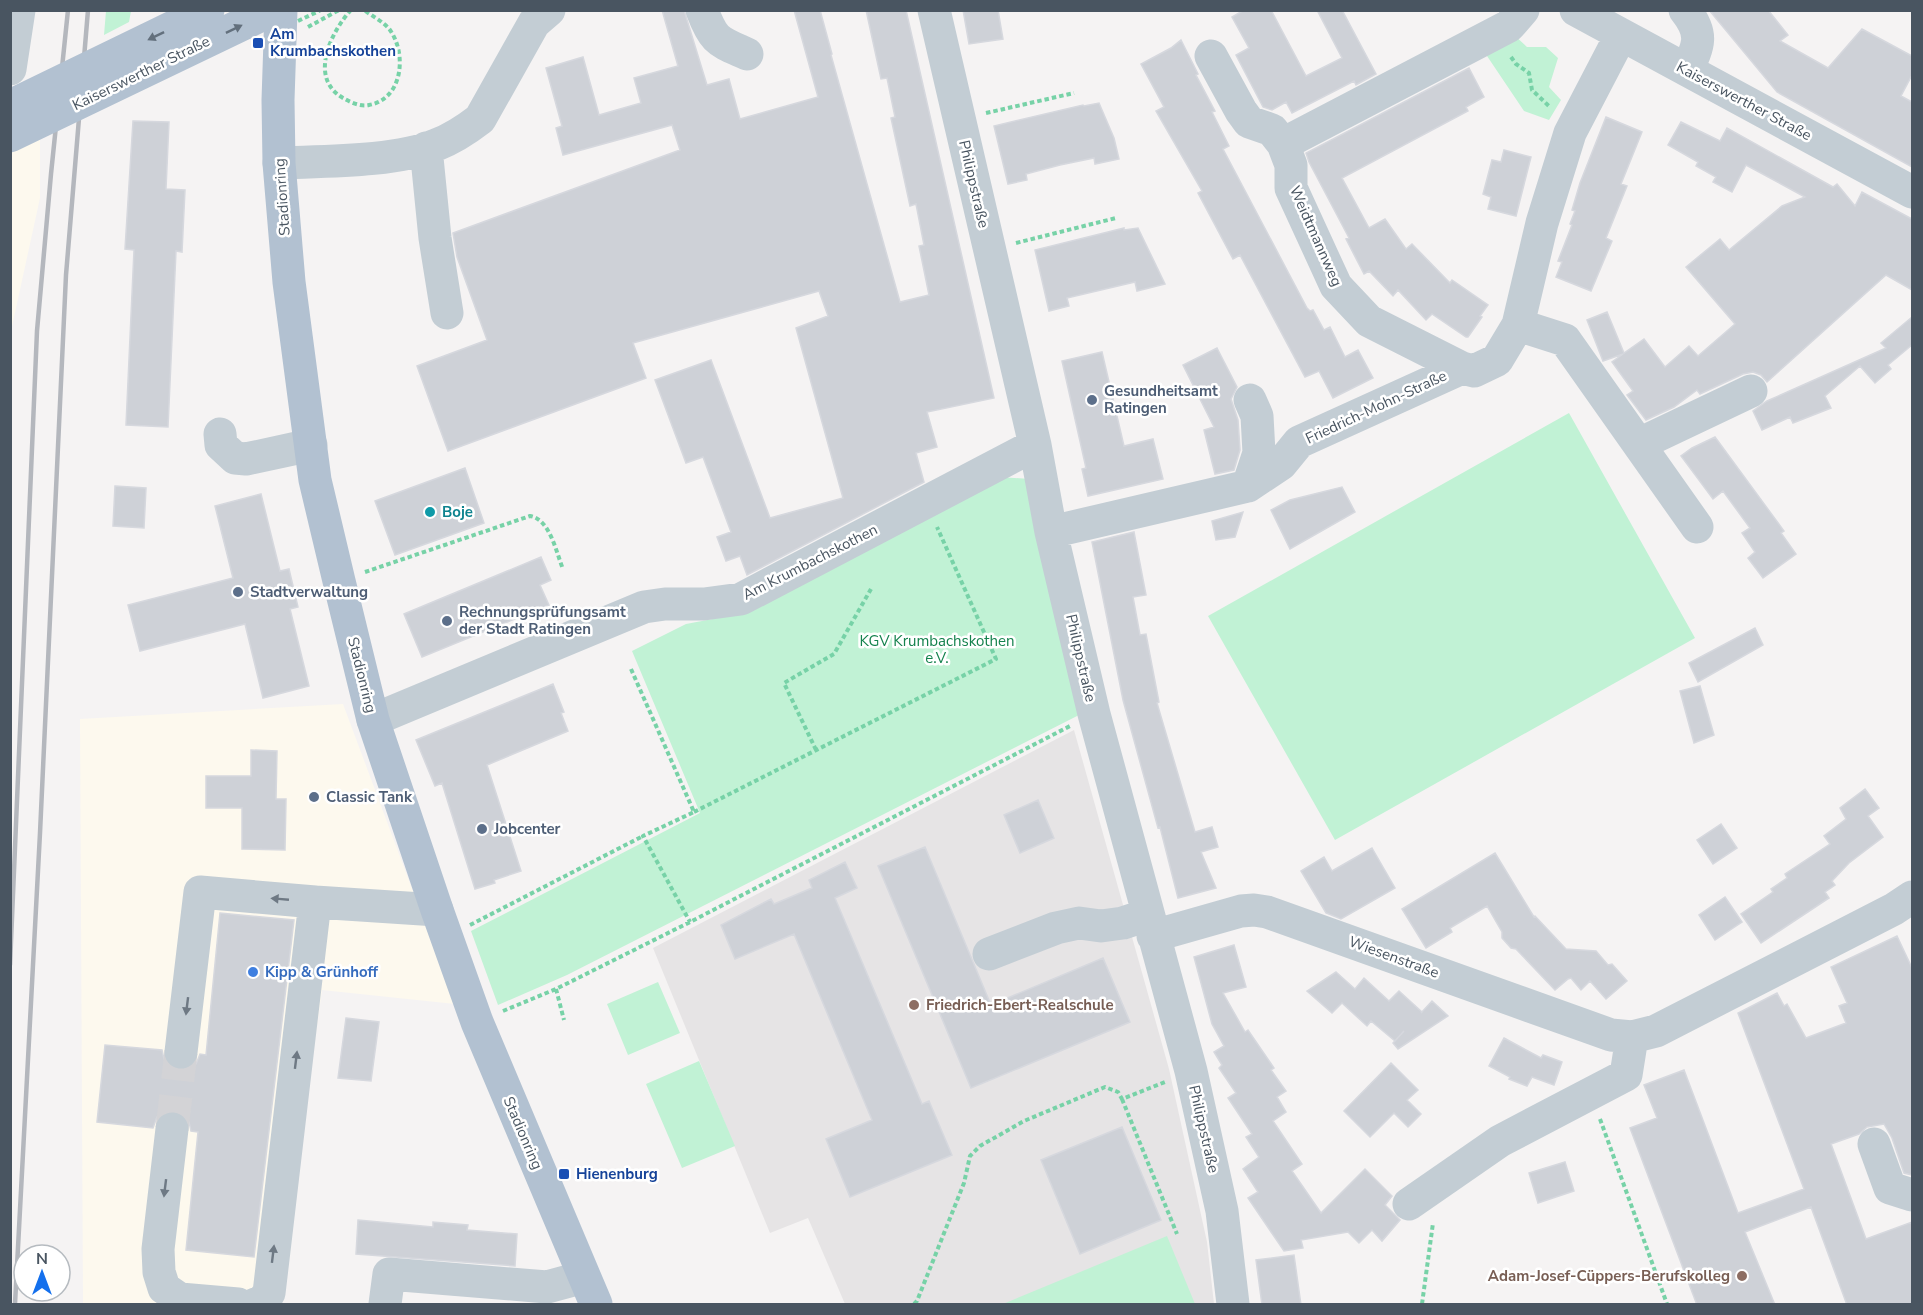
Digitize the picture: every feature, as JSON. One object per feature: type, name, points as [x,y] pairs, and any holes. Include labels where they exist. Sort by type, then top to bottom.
[{"type":"main road","name":"Kaiserswerther Straße","points":[[10,106],[208,10]]},
{"type":"main road","name":"Kaiserswerther Straße","points":[[10,136],[272,10]]},
{"type":"main road","name":"Stadionring","points":[[280,10],[279,163],[289,282],[315,480],[339,581],[373,720],[442,924],[477,1022],[590,1291]]},
{"type":"street","points":[[10,69],[20,10]]},
{"type":"street","points":[[279,163],[400,154],[443,141],[480,119],[534,23],[549,10]]},
{"type":"street","points":[[702,10],[716,40],[747,54]]},
{"type":"street","name":"Philippstraße","points":[[934,10],[1035,445],[1051,532],[1094,714],[1191,1071],[1222,1211],[1233,1305]]},
{"type":"street","points":[[1211,56],[1249,122],[1272,130],[1283,144],[1509,26],[1523,10]]},
{"type":"street","name":"Kaiserswerther Straße","points":[[1576,10],[1912,192]]},
{"type":"street","points":[[1685,10],[1696,24],[1698,35],[1698,48],[1687,70]]},
{"type":"street","name":"Friedrich-Mohn-Straße","points":[[1051,532],[1248,486],[1281,464],[1299,442],[1462,368],[1474,371],[1497,360],[1518,325],[1542,223],[1570,133],[1621,35]]},
{"type":"street","name":"Weidtmannweg","points":[[1283,144],[1291,165],[1291,188],[1336,286],[1369,321],[1462,368]]},
{"type":"street","points":[[426,148],[435,238],[447,313]]},
{"type":"street","points":[[1518,325],[1564,340],[1697,527]]},
{"type":"street","points":[[1640,446],[1652,438],[1751,391]]},
{"type":"street","points":[[1248,486],[1259,453],[1257,416],[1250,400]]},
{"type":"street","points":[[220,434],[221,445],[236,458],[246,459],[310,445]]},
{"type":"street","name":"Am Krumbachskothen","points":[[373,720],[644,607],[665,604],[704,604],[741,599],[1035,445]]},
{"type":"street","points":[[181,1052],[200,892],[315,902],[442,924]]},
{"type":"street","name":"Wiesenstraße","points":[[989,954],[1056,928],[1079,923],[1101,926],[1123,923],[1150,926],[1254,910],[1267,912],[1611,1035],[1632,1037],[1656,1031],[1894,909],[1912,897]]},
{"type":"street","points":[[255,1305],[262,1302],[269,1293],[315,902]]},
{"type":"street","points":[[1409,1204],[1500,1141],[1626,1075],[1632,1037]]},
{"type":"street","points":[[172,1130],[158,1249],[159,1272],[164,1288],[180,1299],[237,1305]]},
{"type":"street","points":[[1874,1144],[1890,1188],[1912,1195]]},
{"type":"street","points":[[386,1305],[389,1274],[590,1291]]},
{"type":"path","points":[[304,10],[303,29],[339,10]]},
{"type":"path","points":[[351,10],[334,33],[326,53],[324,70],[329,85],[338,95],[351,103],[368,106],[383,100],[394,88],[400,70],[400,53],[390,29],[364,10]]},
{"type":"path","points":[[1498,32],[1516,64],[1529,73],[1532,90],[1554,111],[1576,122]]},
{"type":"path","points":[[959,120],[1074,93]]},
{"type":"path","points":[[989,250],[1116,218]]},
{"type":"path","points":[[442,924],[694,812],[996,658],[926,502]]},
{"type":"path","points":[[339,581],[530,516],[538,518],[545,525],[563,569]]},
{"type":"path","points":[[816,750],[784,684],[834,654],[871,589]]},
{"type":"path","points":[[631,669],[694,812]]},
{"type":"path","points":[[477,1022],[556,988],[690,922],[1094,714]]},
{"type":"path","points":[[643,836],[690,922]]},
{"type":"path","points":[[556,988],[564,1020]]},
{"type":"path","points":[[1122,1099],[1191,1071]]},
{"type":"path","points":[[914,1305],[964,1183],[970,1156],[980,1146],[1024,1121],[1105,1087],[1118,1092],[1122,1099],[1177,1234]]},
{"type":"path","points":[[1610,1114],[1600,1118],[1667,1305]]},
{"type":"path","points":[[1422,1305],[1438,1184]]},
{"type":"shaded area","points":[[40,134],[40,198],[11,331],[11,148]]},
{"type":"shaded area","points":[[343,704],[455,1004],[322,990],[278,1304],[83,1304],[80,719]]},
{"type":"shaded area","name":"Friedrich-Ebert-Realschule","points":[[1074,730],[1169,1069],[1207,1242],[1214,1304],[845,1304],[808,1218],[770,1233],[653,948]]},
{"type":"green space","points":[[106,11],[131,11],[129,22],[104,35]]},
{"type":"green space","points":[[1513,34],[1527,47],[1546,47],[1558,58],[1549,87],[1561,100],[1549,120],[1524,111],[1485,53]]},
{"type":"green space","points":[[1569,413],[1695,638],[1335,840],[1208,616]]},
{"type":"green space","name":"KGV Krumbachskothen e.V.","points":[[999,477],[1030,479],[1081,714],[567,975],[498,1005],[471,931],[700,813],[632,651],[686,624],[739,614]]},
{"type":"green space","points":[[658,982],[680,1033],[628,1055],[607,1004]]},
{"type":"green space","points":[[699,1061],[735,1146],[682,1168],[646,1084]]},
{"type":"green space","points":[[1167,1236],[1195,1304],[1003,1304]]},
{"type":"building","points":[[662,10],[684,10],[707,85],[729,79],[740,119],[818,97],[794,10],[820,10],[900,302],[929,295],[919,246],[924,245],[916,204],[910,206],[891,118],[895,117],[887,78],[881,79],[866,10],[906,10],[994,398],[927,412],[937,447],[916,453],[924,482],[747,575],[740,556],[726,561],[717,537],[731,532],[703,457],[686,463],[655,380],[711,360],[770,518],[843,498],[796,328],[828,316],[819,291],[633,343],[646,378],[448,451],[417,366],[487,340],[457,257],[453,233],[680,150],[672,125],[563,155],[556,128],[562,126],[546,68],[583,57],[599,115],[641,103],[634,78],[678,66]]},
{"type":"building","points":[[963,10],[998,10],[1003,39],[969,44]]},
{"type":"building","points":[[1244,10],[1271,10],[1306,76],[1342,58],[1317,10],[1342,10],[1376,74],[1356,85],[1354,81],[1292,113],[1286,102],[1272,110],[1263,107],[1236,55],[1249,48],[1232,17]]},
{"type":"building","points":[[1709,10],[1768,10],[1788,35],[1780,41],[1828,68],[1862,29],[1912,56],[1912,75],[1901,96],[1912,102],[1912,167],[1777,92]]},
{"type":"building","points":[[1181,40],[1229,146],[1223,149],[1307,308],[1310,311],[1313,310],[1324,330],[1330,327],[1345,357],[1358,350],[1373,378],[1333,398],[1319,371],[1305,377],[1240,255],[1233,259],[1198,193],[1202,191],[1156,111],[1164,107],[1141,64]]},
{"type":"building","points":[[1469,68],[1484,97],[1466,107],[1468,111],[1342,178],[1369,228],[1385,219],[1406,249],[1412,244],[1450,283],[1452,280],[1488,305],[1480,316],[1482,317],[1466,337],[1432,314],[1426,320],[1398,290],[1393,296],[1369,271],[1364,274],[1346,239],[1349,238],[1306,153]]},
{"type":"building","points":[[1099,103],[1114,138],[1119,159],[1095,164],[1094,158],[1060,165],[1026,174],[1027,180],[1008,184],[994,126]]},
{"type":"building","points":[[1606,117],[1642,132],[1621,184],[1627,186],[1606,238],[1612,241],[1591,291],[1556,277],[1562,262],[1558,261],[1572,225],[1570,224],[1575,211],[1572,210],[1580,183]]},
{"type":"building","points":[[133,121],[169,122],[166,189],[185,190],[182,252],[176,251],[168,427],[126,425],[134,250],[125,249]]},
{"type":"building","points":[[1681,122],[1720,141],[1727,128],[1833,187],[1837,184],[1855,206],[1862,192],[1912,219],[1912,290],[1886,275],[1767,382],[1761,375],[1753,372],[1743,374],[1700,394],[1697,390],[1674,407],[1646,420],[1627,395],[1633,391],[1612,362],[1623,354],[1603,361],[1587,320],[1607,312],[1624,353],[1644,339],[1665,367],[1689,346],[1698,356],[1735,324],[1686,267],[1720,239],[1729,250],[1782,206],[1805,197],[1746,165],[1732,192],[1713,182],[1716,177],[1696,166],[1698,162],[1668,145]]},
{"type":"building","points":[[1504,150],[1531,157],[1516,216],[1488,209],[1491,197],[1483,194],[1492,160],[1501,162]]},
{"type":"building","points":[[1124,228],[1124,230],[1138,228],[1165,284],[1137,291],[1135,282],[1067,298],[1069,306],[1049,311],[1035,250]]},
{"type":"building","points":[[1912,317],[1912,345],[1888,365],[1891,369],[1875,383],[1860,366],[1825,396],[1831,408],[1793,423],[1790,417],[1762,430],[1753,411],[1767,401],[1886,348],[1881,343]]},
{"type":"building","points":[[1217,348],[1237,387],[1231,399],[1238,420],[1240,450],[1234,470],[1215,474],[1204,430],[1214,427],[1183,365]]},
{"type":"building","name":"Gesundheitsamt Ratingen","points":[[1102,352],[1124,446],[1153,439],[1163,479],[1088,496],[1082,469],[1086,468],[1062,361]]},
{"type":"building","points":[[1715,437],[1784,531],[1781,533],[1796,554],[1763,578],[1748,558],[1755,552],[1742,533],[1750,528],[1723,491],[1713,499],[1681,456]]},
{"type":"building","name":"Boje","points":[[465,468],[484,523],[395,555],[375,501]]},
{"type":"building","points":[[115,486],[146,488],[144,528],[113,526]]},
{"type":"building","points":[[1342,487],[1355,512],[1290,549],[1271,510],[1290,500]]},
{"type":"building","name":"Stadtverwaltung","points":[[261,494],[280,571],[289,569],[298,607],[290,609],[309,686],[263,698],[245,624],[140,651],[128,605],[233,578],[215,506]]},
{"type":"building","points":[[1243,512],[1235,537],[1216,540],[1212,521]]},
{"type":"building","points":[[1134,532],[1146,595],[1133,597],[1140,635],[1146,634],[1159,702],[1157,703],[1195,832],[1212,827],[1218,847],[1201,852],[1216,888],[1178,898],[1123,700],[1092,542]]},
{"type":"building","points":[[541,557],[551,580],[540,585],[549,605],[422,657],[404,614]]},
{"type":"building","points":[[1755,628],[1763,645],[1698,682],[1689,663]]},
{"type":"building","name":"Jobcenter","points":[[553,684],[564,712],[561,713],[568,731],[487,765],[521,871],[475,889],[442,783],[435,786],[416,740]]},
{"type":"building","points":[[1700,686],[1714,735],[1694,743],[1680,691]]},
{"type":"building","points":[[251,750],[277,751],[276,799],[286,799],[285,850],[242,849],[242,808],[206,808],[206,776],[251,776]]},
{"type":"building","points":[[1865,789],[1879,808],[1868,816],[1883,837],[1849,863],[1832,881],[1835,885],[1825,892],[1829,898],[1761,943],[1741,914],[1773,892],[1771,889],[1787,878],[1785,874],[1830,844],[1824,836],[1846,819],[1840,808]]},
{"type":"building","points":[[1038,800],[1054,838],[1020,853],[1004,815]]},
{"type":"building","points":[[1721,824],[1737,848],[1713,864],[1697,840]]},
{"type":"building","points":[[925,847],[991,1005],[1103,958],[1130,1022],[971,1088],[878,866]]},
{"type":"building","points":[[1372,848],[1395,888],[1341,919],[1326,913],[1301,871],[1324,857],[1332,871]]},
{"type":"building","points":[[1495,853],[1534,917],[1566,949],[1596,951],[1627,981],[1606,999],[1590,981],[1581,990],[1571,978],[1555,990],[1516,949],[1511,948],[1502,938],[1502,932],[1487,906],[1450,928],[1452,932],[1426,948],[1402,909]]},
{"type":"building","points":[[845,862],[857,888],[835,898],[922,1104],[929,1101],[952,1155],[850,1197],[826,1139],[872,1120],[794,934],[735,959],[721,925],[771,899],[774,904],[812,888],[809,880]]},
{"type":"building","points":[[1725,897],[1742,922],[1715,940],[1699,915]]},
{"type":"building","points":[[220,913],[294,920],[254,1257],[186,1250],[198,1132],[191,1131],[184,1114],[175,1111],[165,1112],[157,1117],[153,1128],[97,1122],[105,1045],[162,1050],[169,1067],[179,1071],[196,1064],[200,1054],[206,1055]]},
{"type":"building","points":[[1897,936],[1912,968],[1912,1175],[1904,1173],[1892,1138],[1884,1124],[1867,1127],[1859,1134],[1831,1144],[1866,1239],[1912,1222],[1912,1305],[1847,1305],[1811,1207],[1745,1232],[1775,1305],[1697,1305],[1630,1128],[1657,1118],[1644,1085],[1684,1070],[1738,1213],[1804,1189],[1738,1013],[1777,993],[1784,1006],[1787,1004],[1806,1038],[1846,1023],[1839,1006],[1847,1003],[1831,967]]},
{"type":"building","points":[[1234,945],[1246,987],[1223,993],[1245,1032],[1248,1030],[1274,1068],[1271,1070],[1286,1091],[1277,1097],[1286,1112],[1273,1121],[1302,1164],[1292,1171],[1321,1213],[1365,1169],[1392,1196],[1385,1205],[1400,1220],[1382,1241],[1372,1230],[1359,1243],[1348,1232],[1301,1240],[1303,1248],[1284,1251],[1248,1198],[1258,1192],[1243,1169],[1259,1157],[1246,1137],[1252,1134],[1228,1098],[1236,1093],[1219,1068],[1222,1065],[1214,1052],[1224,1046],[1212,1024],[1194,957]]},
{"type":"building","points":[[1336,972],[1355,989],[1364,978],[1389,1001],[1399,991],[1422,1012],[1432,1001],[1448,1016],[1398,1049],[1393,1043],[1395,1041],[1371,1021],[1367,1026],[1342,1003],[1332,1013],[1307,991]]},
{"type":"building","points":[[346,1018],[379,1022],[371,1081],[338,1078]]},
{"type":"building","points":[[1504,1038],[1541,1058],[1543,1055],[1562,1062],[1554,1085],[1532,1077],[1527,1086],[1509,1079],[1510,1077],[1489,1066]]},
{"type":"building","points":[[1391,1063],[1418,1090],[1407,1100],[1421,1114],[1408,1127],[1394,1113],[1370,1137],[1344,1111]]},
{"type":"building","points":[[1122,1127],[1161,1220],[1080,1254],[1041,1160]]},
{"type":"building","points":[[1565,1162],[1574,1191],[1538,1203],[1529,1173]]},
{"type":"building","points":[[358,1220],[433,1227],[433,1222],[468,1225],[467,1230],[517,1234],[515,1266],[356,1254]]},
{"type":"building","points":[[1294,1255],[1301,1305],[1262,1305],[1256,1260]]},
{"type":"tunnel","points":[[172,1129],[181,1052]]},
{"type":"railway","points":[[10,965],[37,331],[68,10]]},
{"type":"railway","points":[[15,1304],[66,275],[88,10]]},
{"type":"place","name":"Am Krumbachskothen","points":[[258,43]]},
{"type":"place","name":"Gesundheitsamt Ratingen","points":[[1092,400]]},
{"type":"place","name":"Boje","points":[[430,512]]},
{"type":"place","name":"Stadtverwaltung","points":[[238,592]]},
{"type":"place","name":"Rechnungsprüfungsamt der Stadt Ratingen","points":[[447,621]]},
{"type":"place","name":"Classic Tank","points":[[314,797]]},
{"type":"place","name":"Jobcenter","points":[[482,829]]},
{"type":"place","name":"Kipp & Grünhoff","points":[[253,972]]},
{"type":"place","name":"Friedrich-Ebert-Realschule","points":[[914,1005]]},
{"type":"place","name":"Hienenburg","points":[[564,1174]]},
{"type":"place","name":"Adam-Josef-Cüppers-Berufskolleg","points":[[1742,1276]]}]
